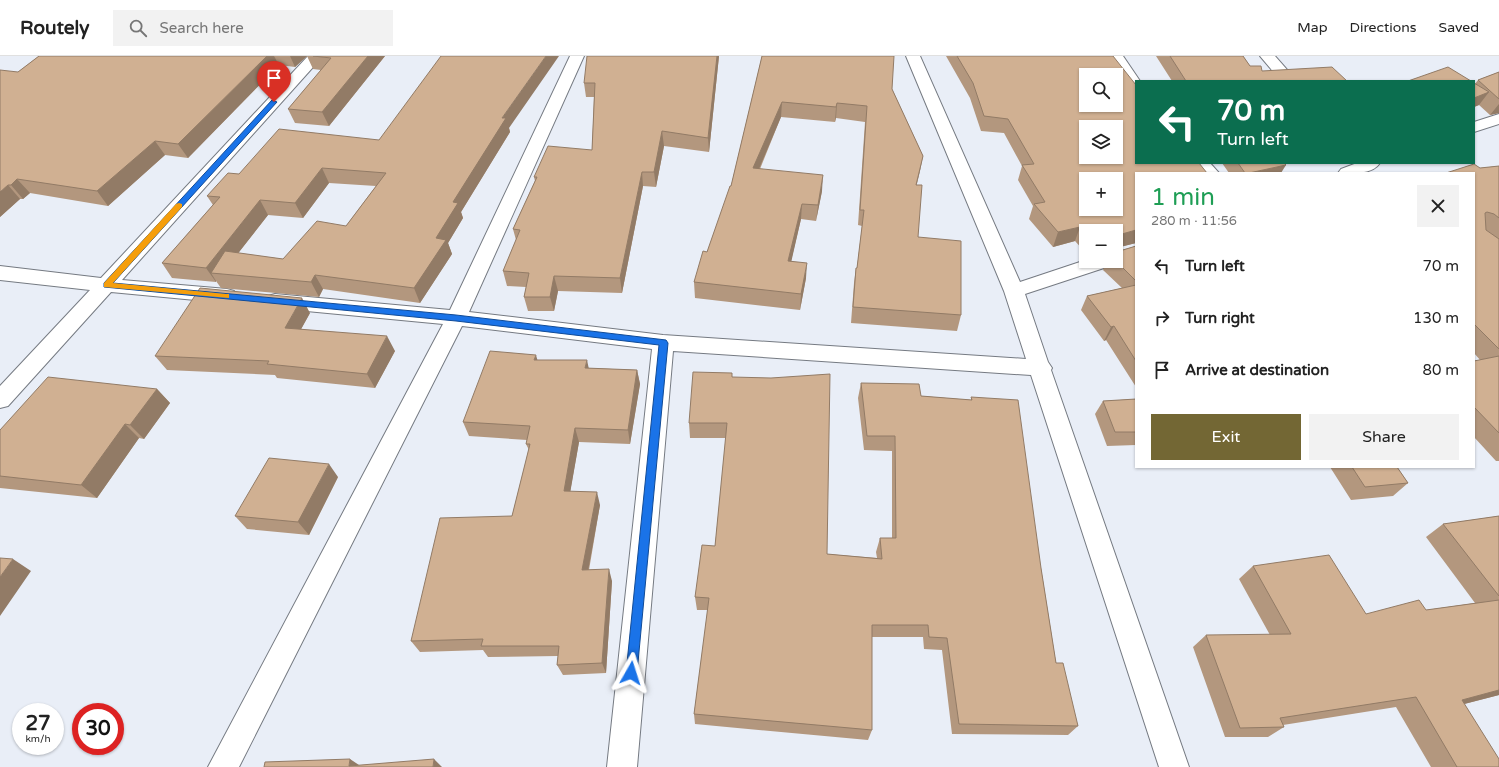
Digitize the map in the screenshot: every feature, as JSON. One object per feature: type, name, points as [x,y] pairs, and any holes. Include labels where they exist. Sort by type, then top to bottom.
[{"type":"street","points":[[0,400],[316,56]]},
{"type":"street","points":[[223,767],[456,318],[578,56]]},
{"type":"street","points":[[912,56],[1014,291],[1041,368],[1104,565],[1174,767]]},
{"type":"street","points":[[1116,56],[1135,84]]},
{"type":"street","points":[[1268,56],[1288,80]]},
{"type":"street","points":[[1475,127],[1499,119]]},
{"type":"street","points":[[1202,164],[1209,172]]},
{"type":"street","points":[[1350,172],[1370,164]]},
{"type":"street","points":[[1374,164],[1386,172]]},
{"type":"street","points":[[1014,291],[1082,268]]},
{"type":"street","points":[[0,273],[106,285],[456,318],[663,343],[1041,368]]},
{"type":"street","points":[[622,767],[663,343]]},
{"type":"building","points":[[39,56],[267,56],[178,144],[155,141],[97,191],[17,179],[0,192],[0,70],[18,72]]},
{"type":"building","points":[[313,56],[368,56],[322,112],[288,109],[331,58]]},
{"type":"building","points":[[441,56],[546,56],[502,118],[506,118],[453,202],[458,203],[436,238],[446,240],[414,288],[315,275],[311,282],[211,273],[225,251],[283,259],[317,221],[346,226],[386,173],[322,168],[295,203],[260,200],[206,268],[162,263],[220,197],[207,196],[228,173],[239,174],[279,129],[379,140]]},
{"type":"building","points":[[587,56],[717,56],[708,138],[662,131],[654,172],[642,172],[620,278],[554,276],[550,297],[524,297],[529,273],[503,271],[520,230],[513,229],[537,177],[534,177],[548,146],[592,150],[595,83],[584,83]]},
{"type":"building","points":[[762,56],[894,56],[892,89],[923,156],[916,185],[922,185],[918,237],[961,241],[961,315],[853,307],[856,268],[864,210],[860,210],[867,106],[837,103],[836,107],[782,102],[753,168],[823,175],[818,205],[802,204],[788,261],[807,263],[801,294],[694,282],[703,251],[707,252],[731,186]]},
{"type":"building","points":[[957,56],[1113,56],[1123,68],[1079,68],[1079,112],[1123,112],[1123,69],[1135,84],[1135,164],[1200,164],[1206,172],[1135,172],[1135,230],[1123,234],[1123,224],[1079,224],[1079,227],[1058,232],[1034,204],[1045,202],[1022,165],[1034,164],[1008,119],[984,116],[973,83]]},
{"type":"building","points":[[1170,56],[1243,56],[1250,66],[1261,66],[1262,71],[1332,67],[1346,80],[1185,80]]},
{"type":"building","points":[[1448,67],[1469,80],[1411,80]]},
{"type":"building","points":[[1499,72],[1499,99],[1478,80]]},
{"type":"building","points":[[1475,84],[1489,92],[1475,98]]},
{"type":"building","points":[[1239,164],[1286,165],[1254,172],[1244,172]]},
{"type":"building","points":[[1474,164],[1480,168],[1499,166],[1499,218],[1494,214],[1487,212],[1485,213],[1486,230],[1499,239],[1499,349],[1475,325],[1475,172],[1449,172]]},
{"type":"building","points":[[1135,246],[1135,280],[1123,268],[1123,250]]},
{"type":"building","points":[[1135,285],[1135,359],[1114,326],[1111,327],[1087,296]]},
{"type":"building","points":[[200,288],[302,298],[285,328],[387,336],[367,374],[267,364],[269,361],[155,356]]},
{"type":"building","points":[[490,351],[536,355],[534,360],[587,360],[585,368],[637,370],[628,430],[575,428],[564,491],[597,492],[582,570],[609,569],[602,663],[557,665],[559,646],[481,646],[483,639],[411,641],[440,518],[512,516],[530,444],[526,444],[530,426],[463,422]]},
{"type":"building","points":[[1499,356],[1499,433],[1475,408],[1475,361]]},
{"type":"building","points":[[693,372],[732,373],[732,377],[771,378],[830,374],[827,554],[882,559],[880,538],[896,538],[895,436],[867,436],[861,383],[919,384],[921,396],[972,400],[971,397],[1018,400],[1041,568],[1056,663],[1063,663],[1078,726],[959,724],[947,638],[929,637],[928,625],[872,625],[872,730],[694,714],[709,598],[695,597],[702,545],[715,546],[727,423],[689,423]]},
{"type":"building","points":[[48,377],[157,389],[130,425],[125,424],[81,485],[0,476],[0,430]]},
{"type":"building","points":[[1135,399],[1135,432],[1115,432],[1103,401]]},
{"type":"building","points":[[269,458],[329,464],[298,522],[235,516]]},
{"type":"building","points":[[1353,468],[1398,468],[1408,483],[1365,487]]},
{"type":"building","points":[[1499,516],[1499,596],[1443,524]]},
{"type":"building","points":[[1329,555],[1366,614],[1419,600],[1426,610],[1499,600],[1499,690],[1462,700],[1499,759],[1499,767],[1457,767],[1416,697],[1280,718],[1284,727],[1240,728],[1206,635],[1291,634],[1253,566]]},
{"type":"building","points":[[0,558],[13,559],[0,577]]},
{"type":"building","points":[[350,759],[349,766],[434,759],[433,767],[264,767],[265,762]]},
{"type":"slow traffic","points":[[179,206],[106,285],[226,296]]},
{"type":"route","points":[[274,102],[106,285],[456,318],[663,343],[631,673]]}]
